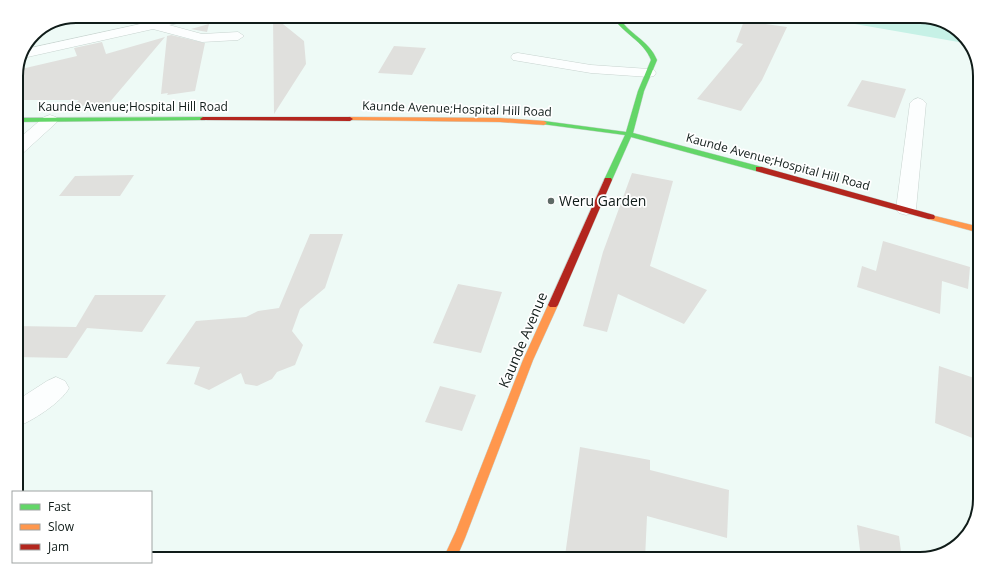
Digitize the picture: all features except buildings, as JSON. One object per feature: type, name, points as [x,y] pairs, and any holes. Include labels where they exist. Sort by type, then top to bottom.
[{"type":"street","points":[[29,53],[162,23]]},
{"type":"street","name":"Kaunde Avenue","points":[[452,552],[461,534],[528,360],[629,134],[641,92],[654,60],[653,52],[649,47],[624,31],[617,23]]},
{"type":"street","points":[[153,25],[202,38],[238,36]]},
{"type":"street","points":[[518,57],[591,69],[649,74]]},
{"type":"street","points":[[906,209],[918,103]]},
{"type":"street","name":"Kaunde Avenue;Hospital Hill Road","points":[[23,120],[486,120],[563,124],[629,134],[973,228]]},
{"type":"street","points":[[23,144],[50,120]]},
{"type":"street","points":[[23,411],[56,388]]},
{"type":"green space","points":[[849,23],[927,23],[947,30],[961,42]]},
{"type":"traffic: fast","points":[[608,180],[629,134],[641,91],[654,60],[647,47],[624,29],[619,23]]},
{"type":"traffic: fast","points":[[23,120],[203,119]]},
{"type":"traffic: fast","points":[[544,123],[629,134],[759,169]]},
{"type":"traffic: slow","points":[[350,119],[500,120],[544,123]]},
{"type":"traffic: slow","points":[[931,217],[973,228]]},
{"type":"traffic: slow","points":[[452,552],[461,534],[528,360],[553,305]]},
{"type":"traffic: jam","points":[[203,119],[350,119]]},
{"type":"traffic: jam","points":[[759,169],[931,217]]},
{"type":"traffic: jam","points":[[553,305],[608,180]]},
{"type":"place","name":"Weru Garden","points":[[551,201]]}]
